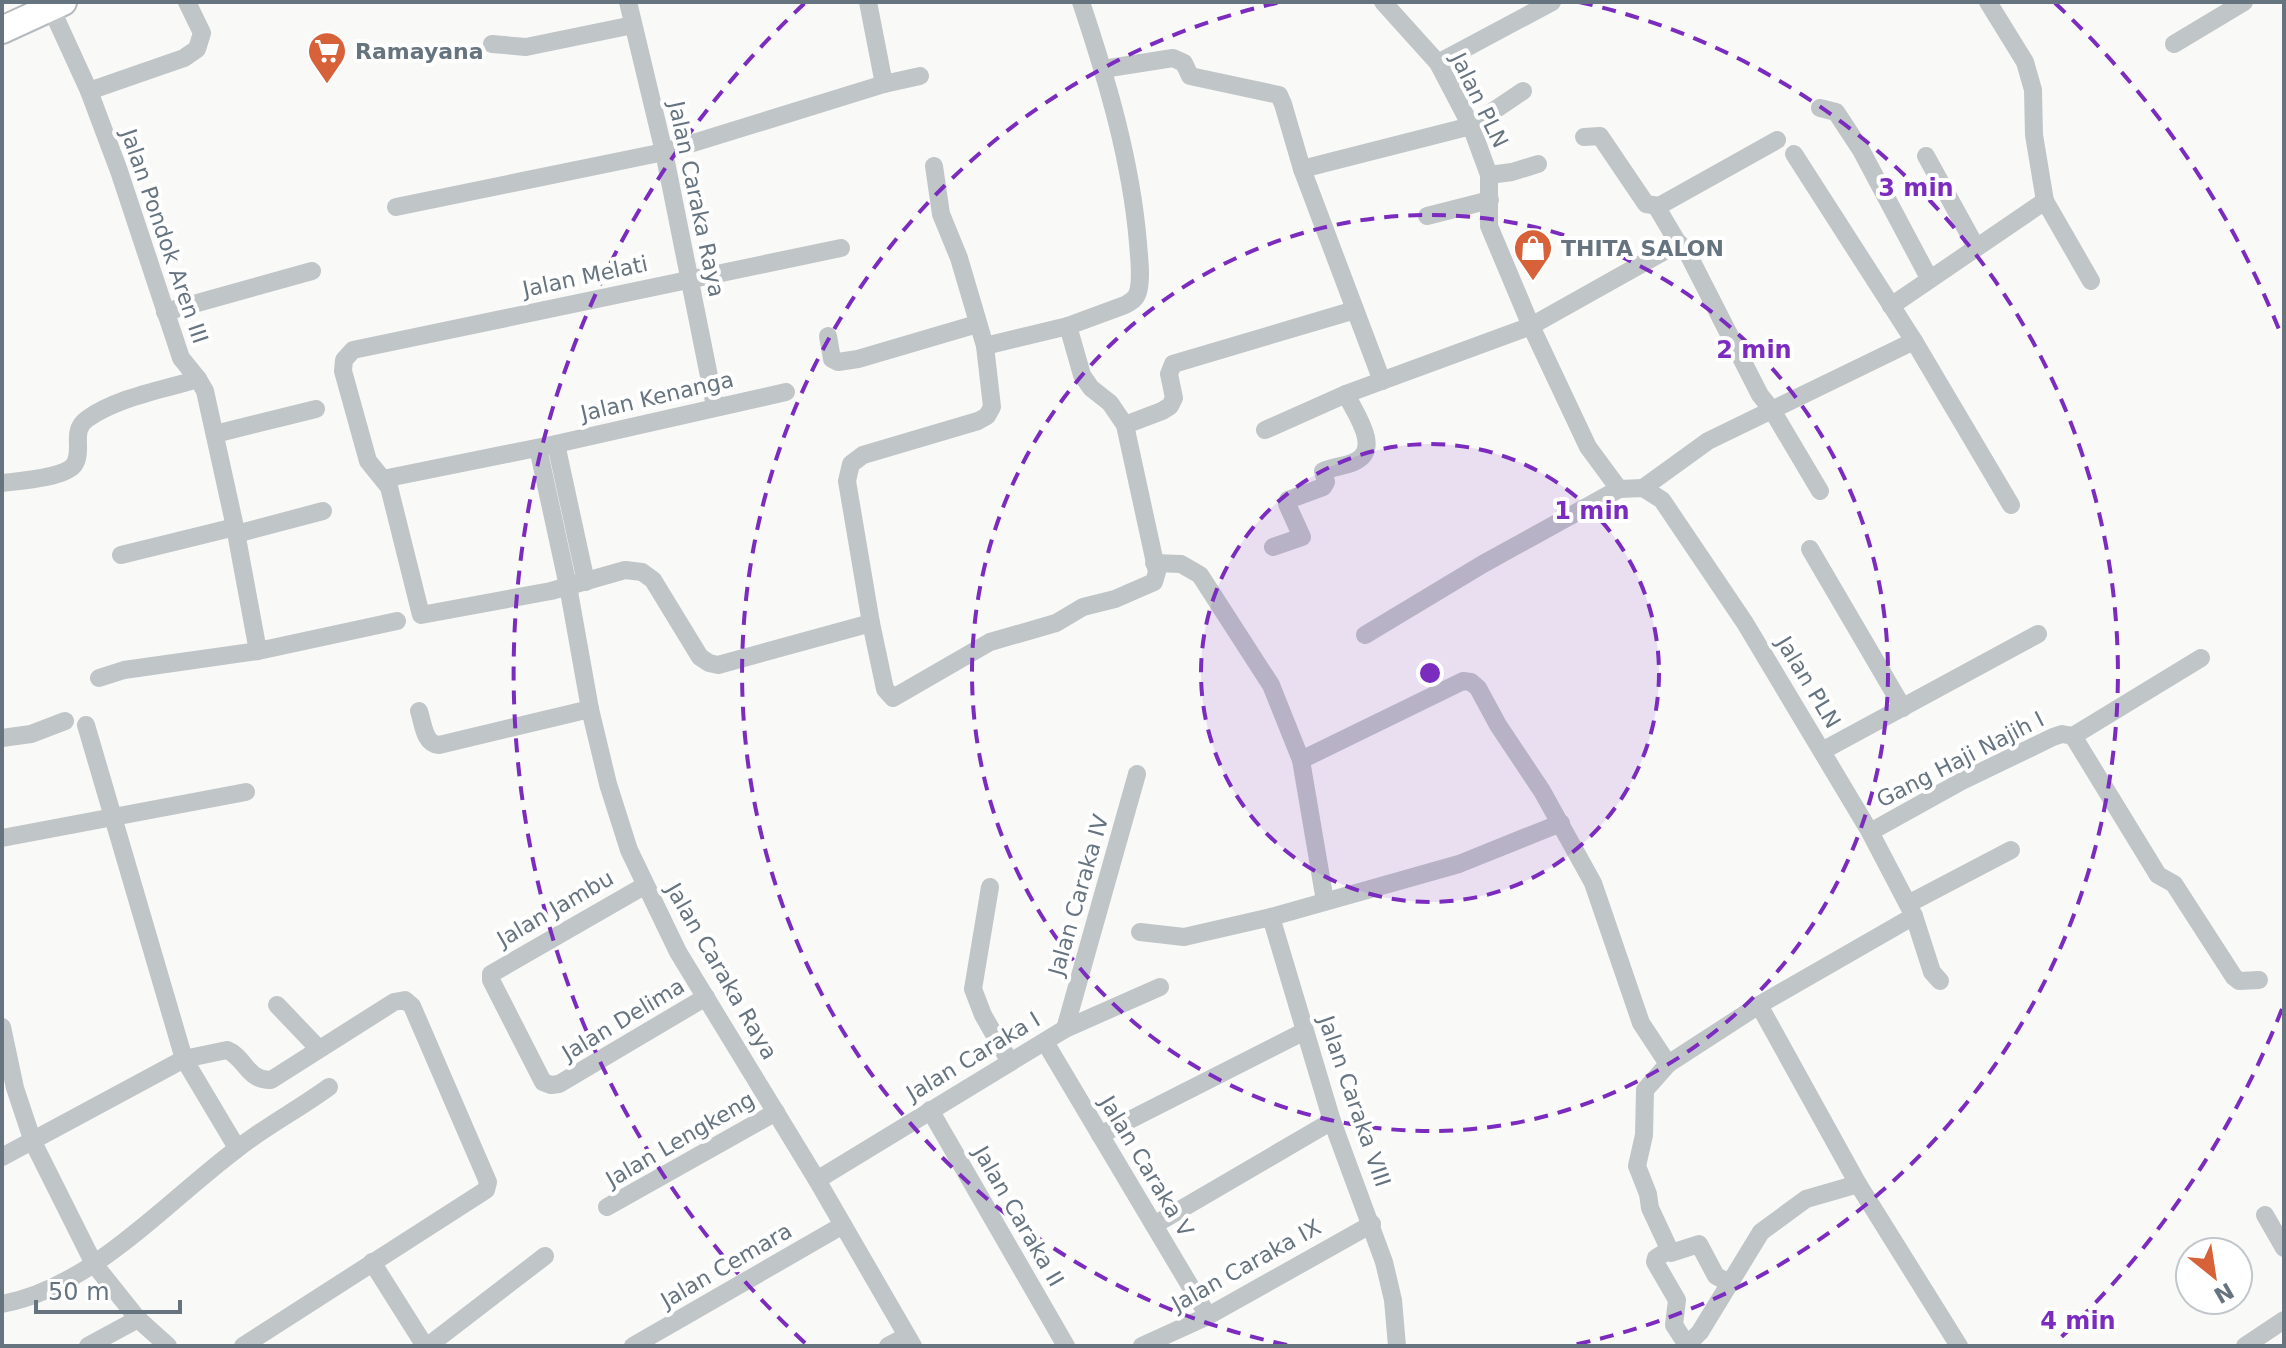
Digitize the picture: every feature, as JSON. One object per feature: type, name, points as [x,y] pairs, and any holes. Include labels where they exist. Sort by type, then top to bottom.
[{"type":"main road","points":[[2,30],[57,5]]},
{"type":"street","points":[[89,91],[184,58],[197,49],[202,33],[187,2]]},
{"type":"street","name":"Jalan Caraka Raya","points":[[628,2],[664,152],[715,406]]},
{"type":"street","points":[[868,2],[884,84]]},
{"type":"street","points":[[985,346],[1068,326],[1125,305],[1133,300],[1139,289],[1136,225],[1129,175],[1103,69],[1081,2]]},
{"type":"street","name":"Jalan PLN","points":[[1383,2],[1438,63],[1471,126],[1489,175],[1489,226],[1531,326],[1588,447],[1619,489]]},
{"type":"street","points":[[1438,63],[1552,2]]},
{"type":"street","points":[[1988,2],[2025,62],[2033,90],[2034,135],[2045,201],[2091,281]]},
{"type":"street","points":[[2174,44],[2244,2]]},
{"type":"street","name":"Jalan Pondok Aren III","points":[[57,5],[119,171],[181,358],[205,391],[236,530],[258,651]]},
{"type":"street","points":[[492,44],[526,47],[633,25]]},
{"type":"street","points":[[1103,69],[1173,58],[1184,63],[1190,76],[1279,95],[1302,169],[1382,381]]},
{"type":"street","points":[[396,207],[664,152],[884,84],[920,76]]},
{"type":"street","points":[[1302,169],[1471,126],[1523,91]]},
{"type":"street","points":[[1820,108],[1836,112],[1861,150],[1929,278]]},
{"type":"street","points":[[1584,137],[1600,136],[1646,204],[1656,206],[1777,140]]},
{"type":"street","points":[[1794,154],[1914,341],[2011,505]]},
{"type":"street","points":[[1926,156],[1976,247]]},
{"type":"street","points":[[1489,175],[1538,164]]},
{"type":"street","points":[[934,166],[941,214],[959,258],[985,346],[992,407],[987,416],[978,421],[863,455],[851,464],[847,481],[871,623],[885,689],[893,698],[990,642],[1056,623],[1083,607],[1115,599],[1154,582],[1157,572],[1125,425],[1110,403],[1091,388],[1082,375],[1068,326]]},
{"type":"street","points":[[1427,216],[1490,200]]},
{"type":"street","points":[[1891,306],[2045,201]]},
{"type":"street","points":[[1656,206],[1678,243],[1686,250],[1755,387],[1820,491]]},
{"type":"street","points":[[1265,430],[1346,394],[1531,326],[1678,243]]},
{"type":"street","name":"Jalan Melati","points":[[383,479],[368,461],[343,371],[344,360],[353,350],[841,248]]},
{"type":"street","points":[[165,312],[312,271]]},
{"type":"street","points":[[1125,425],[1170,406],[1174,398],[1169,374],[1173,364],[1355,310]]},
{"type":"street","points":[[828,336],[832,359],[838,362],[977,324]]},
{"type":"street","points":[[1365,635],[1483,564],[1619,489],[1643,488],[1708,441],[1914,341]]},
{"type":"street","points":[[2,483],[46,477],[73,466],[78,431],[83,421],[113,405],[198,379]]},
{"type":"street","name":"Jalan Kenanga","points":[[383,479],[786,392]]},
{"type":"street","points":[[1273,547],[1302,537],[1288,500],[1323,487],[1326,482],[1323,471],[1355,462],[1365,450],[1367,435],[1346,394]]},
{"type":"street","points":[[215,434],[316,409]]},
{"type":"street","name":"Jalan Caraka Raya","points":[[547,446],[577,584],[590,709],[608,784],[629,850],[678,952],[817,1180],[910,1341]]},
{"type":"street","points":[[383,479],[389,487],[421,615],[577,584],[625,570],[642,572],[653,580],[700,657],[718,665],[871,623]]},
{"type":"street","name":"Jalan PLN","points":[[1643,488],[1662,500],[1745,623],[1870,832],[1911,910],[1929,966],[1940,981]]},
{"type":"street","points":[[121,555],[323,511]]},
{"type":"street","points":[[1810,549],[1903,708]]},
{"type":"street","points":[[1154,563],[1181,564],[1200,575],[1271,685],[1301,760],[1325,901]]},
{"type":"street","points":[[99,678],[124,670],[258,651],[397,621]]},
{"type":"street","points":[[1822,751],[2038,634]]},
{"type":"street","name":"Gang Haji Najih I","points":[[1870,832],[1962,781],[2053,737],[2062,734],[2073,736],[2201,658]]},
{"type":"street","points":[[1301,760],[1463,681],[1471,682],[1478,688],[1561,823],[1593,883],[1641,1023],[1668,1064]]},
{"type":"street","points":[[419,711],[428,740],[433,745],[439,745],[590,709]]},
{"type":"street","points":[[2,738],[31,734],[65,721]]},
{"type":"street","points":[[86,725],[184,1059],[237,1148]]},
{"type":"street","points":[[2073,736],[2158,875],[2174,884],[2234,977],[2239,981],[2259,980]]},
{"type":"street","name":"Jalan Caraka IV","points":[[1065,1029],[1137,774]]},
{"type":"street","points":[[2,838],[246,792]]},
{"type":"street","points":[[1140,932],[1184,937],[1271,917],[1459,864],[1561,823]]},
{"type":"street","points":[[1730,1283],[1716,1276],[1699,1244],[1673,1253],[1669,1250],[1650,1208],[1637,1166],[1644,1135],[1645,1090],[1668,1064],[2011,850]]},
{"type":"street","name":"Jalan Jambu","points":[[491,974],[644,886]]},
{"type":"street","points":[[990,887],[973,989],[983,1015],[1010,1062]]},
{"type":"street","name":"Jalan Caraka VIII","points":[[1271,917],[1332,1121],[1372,1224],[1393,1300],[1397,1346]]},
{"type":"street","name":"Jalan Delima","points":[[491,974],[491,980],[543,1082],[551,1085],[559,1084],[706,997]]},
{"type":"street","name":"Jalan Caraka I","points":[[817,1180],[1065,1029],[1160,987]]},
{"type":"street","points":[[2,1157],[184,1059],[227,1050],[233,1052],[251,1075],[271,1080],[394,1002],[405,1000],[412,1006],[488,1182],[486,1190],[243,1346]]},
{"type":"street","points":[[277,1005],[319,1049]]},
{"type":"street","points":[[1759,1005],[1858,1184],[1959,1346]]},
{"type":"street","points":[[2,1027],[15,1088],[33,1142],[94,1264],[138,1319],[168,1346]]},
{"type":"street","points":[[1100,1135],[1305,1031]]},
{"type":"street","name":"Jalan Caraka V","points":[[1045,1042],[1208,1316]]},
{"type":"street","points":[[2,1304],[64,1283],[94,1264],[237,1148],[329,1087]]},
{"type":"street","name":"Jalan Caraka II","points":[[930,1110],[1066,1346]]},
{"type":"street","name":"Jalan Lengkeng","points":[[607,1207],[776,1112]]},
{"type":"street","points":[[1154,1225],[1332,1121]]},
{"type":"street","points":[[1669,1250],[1655,1262],[1677,1300],[1674,1325],[1686,1346],[1700,1332],[1761,1232],[1806,1199],[1858,1184]]},
{"type":"street","points":[[2265,1215],[2284,1248]]},
{"type":"street","name":"Jalan Caraka IX","points":[[1142,1346],[1208,1316],[1372,1224]]},
{"type":"street","name":"Jalan Cemara","points":[[633,1346],[843,1225]]},
{"type":"street","points":[[372,1262],[426,1346],[545,1256]]},
{"type":"street","points":[[88,1346],[138,1319]]},
{"type":"street","points":[[2245,1346],[2284,1320]]},
{"type":"street","points":[[888,1346],[910,1341]]},
{"type":"place","name":"Ramayana","points":[[327,85]]},
{"type":"place","name":"THITA SALON","points":[[1533,282]]}]
